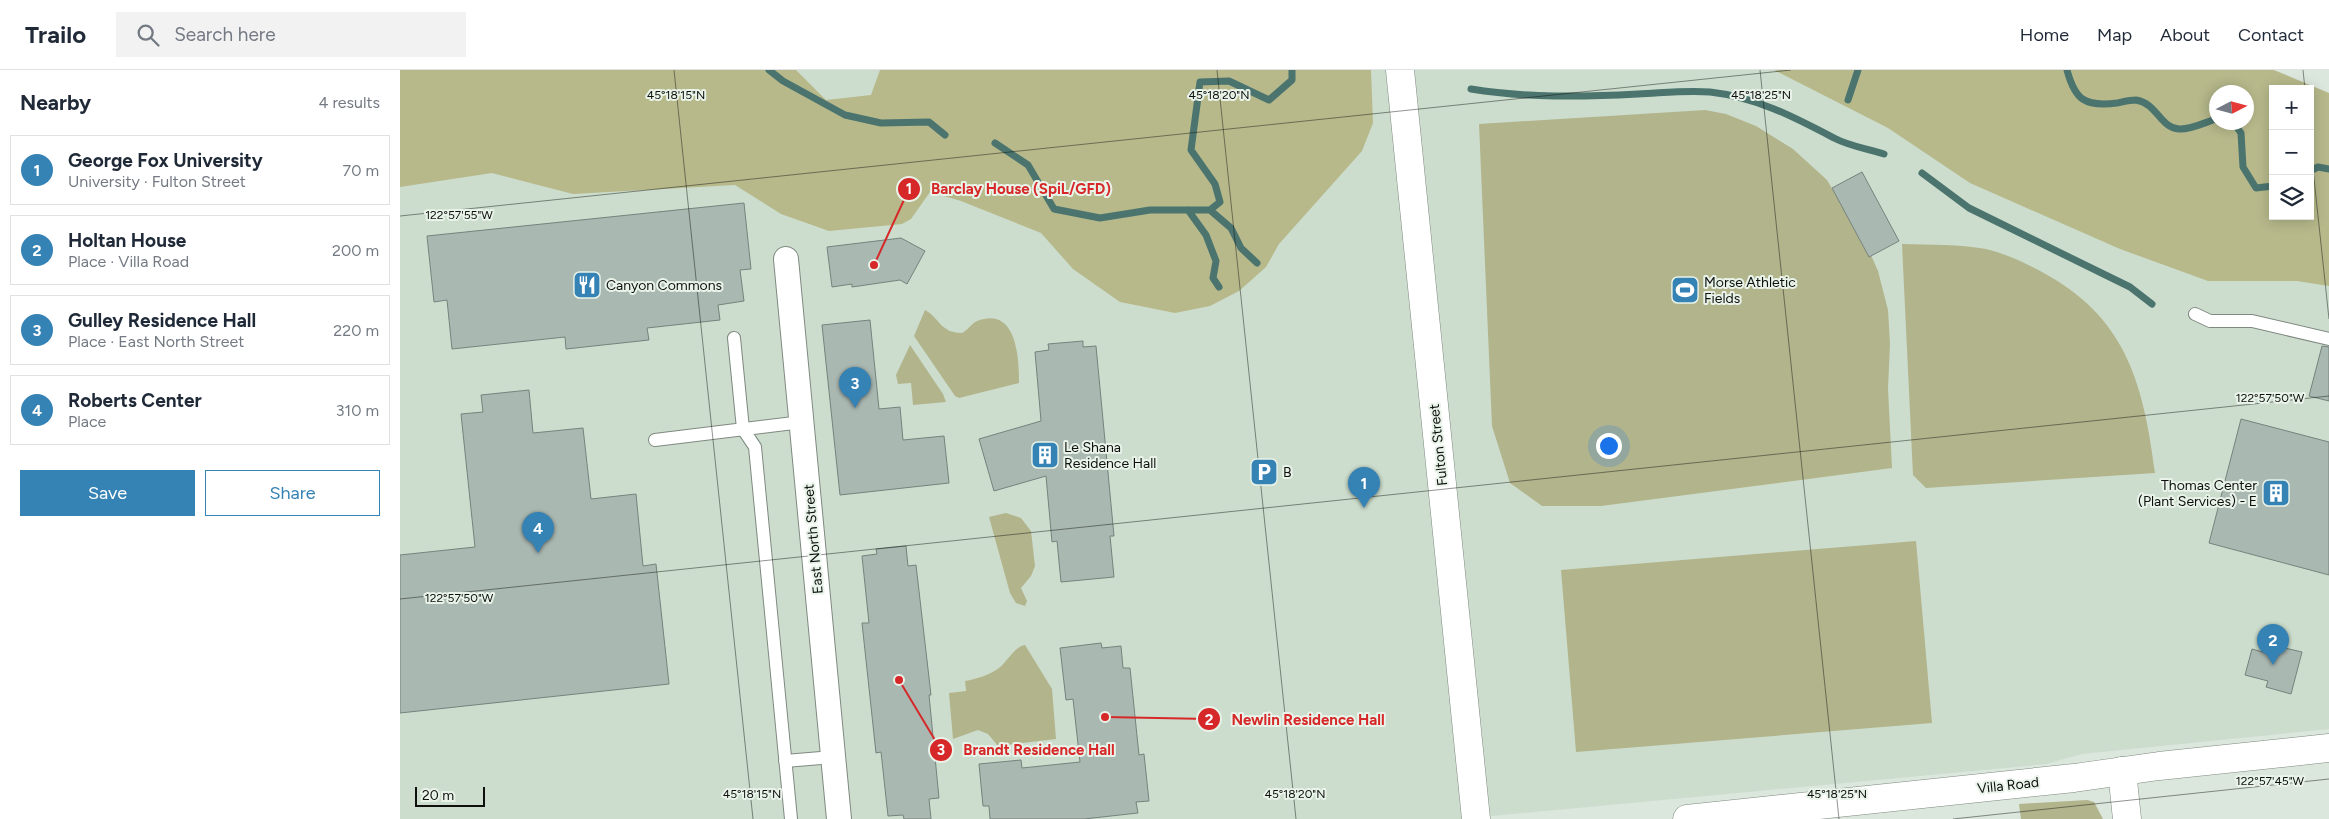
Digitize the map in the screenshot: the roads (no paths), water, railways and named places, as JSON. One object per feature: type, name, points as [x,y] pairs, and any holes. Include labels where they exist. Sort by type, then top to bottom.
[{"type":"street","name":"Fulton Street","points":[[1400,70],[1476,819]]},
{"type":"street","name":"East North Street","points":[[786,259],[839,819]]},
{"type":"street","name":"Villa Road","points":[[1687,819],[2074,778],[2329,748]]},
{"type":"street","points":[[2122,771],[2127,819]]},
{"type":"lane","points":[[2196,314],[2210,321],[2252,321],[2329,339]]},
{"type":"lane","points":[[734,338],[743,429],[755,447],[791,819]]},
{"type":"lane","points":[[655,440],[802,422]]},
{"type":"lane","points":[[786,761],[834,757]]},
{"type":"waterway","points":[[769,70],[783,81],[845,115],[881,123],[929,122],[945,135]]},
{"type":"waterway","points":[[995,143],[1028,165],[1054,209],[1100,218],[1150,210],[1210,210],[1220,202],[1215,184],[1191,150],[1200,82],[1229,81],[1269,100],[1292,80],[1292,70]]},
{"type":"waterway","points":[[1848,100],[1858,70]]},
{"type":"waterway","points":[[2067,70],[2078,95],[2089,102],[2097,104],[2136,100],[2143,102],[2167,124],[2179,129],[2209,121]]},
{"type":"waterway","points":[[1471,89],[1554,96],[1710,92],[1759,103],[1846,143],[1884,154]]},
{"type":"waterway","points":[[2239,130],[2241,133],[2243,167],[2256,188],[2269,186]]},
{"type":"waterway","points":[[2314,169],[2318,167],[2329,169]]},
{"type":"waterway","points":[[1922,173],[1969,208],[2130,287],[2152,304]]},
{"type":"waterway","points":[[1188,210],[1206,235],[1216,261],[1213,278],[1219,287]]},
{"type":"waterway","points":[[1210,210],[1231,228],[1241,248],[1257,263]]},
{"type":"place","name":"Barclay House (SpiL/GFD)","points":[[874,265]]},
{"type":"place","name":"Canyon Commons","points":[[587,285]]},
{"type":"place","name":"Morse Athletic Fields","points":[[1685,290]]},
{"type":"place","name":"Gulley Residence Hall","points":[[855,408]]},
{"type":"place","name":"Le Shana Residence Hall","points":[[1045,455]]},
{"type":"place","name":"B","points":[[1264,472]]},
{"type":"place","name":"Thomas Center (Plant Services) - E","points":[[2276,493]]},
{"type":"place","name":"George Fox University","points":[[1364,508]]},
{"type":"place","name":"Roberts Center","points":[[538,553]]},
{"type":"place","name":"Holtan House","points":[[2273,665]]},
{"type":"place","name":"Brandt Residence Hall","points":[[899,680]]},
{"type":"place","name":"Newlin Residence Hall","points":[[1105,717]]}]
